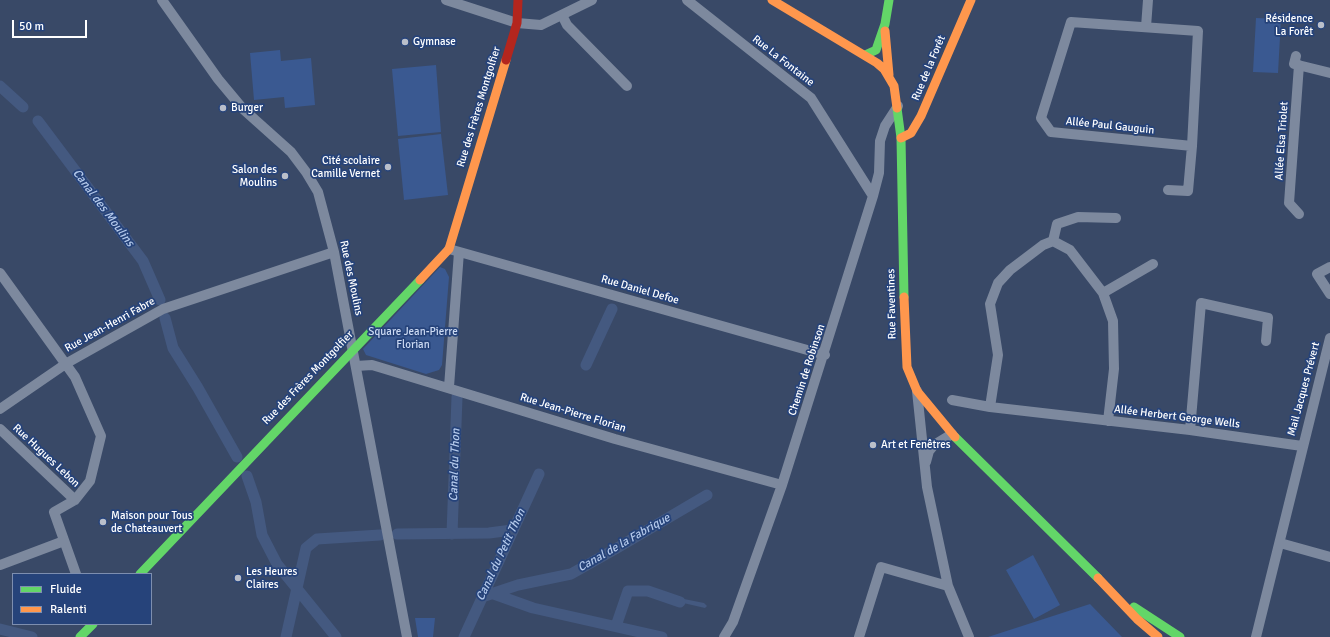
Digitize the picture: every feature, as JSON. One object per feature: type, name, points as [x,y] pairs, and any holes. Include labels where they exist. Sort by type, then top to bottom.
[{"type":"street","name":"Rue des Moulins","points":[[162,0],[218,79],[239,104],[291,152],[306,172],[318,192],[334,252],[407,637]]},
{"type":"street","points":[[446,0],[517,23],[541,25],[592,0]]},
{"type":"street","name":"Rue des Frères Montgolfier","points":[[141,573],[449,249],[517,23],[518,0]]},
{"type":"street","name":"Rue La Fontaine","points":[[687,0],[811,98],[873,196]]},
{"type":"street","name":"Rue Faventines","points":[[772,0],[877,63],[888,75],[894,86],[898,106],[901,138],[905,350],[907,367],[917,391],[952,434],[1112,592],[1137,619],[1158,637]]},
{"type":"street","points":[[865,55],[876,50],[884,24],[889,0]]},
{"type":"street","name":"Rue de la Forêt","points":[[901,138],[911,133],[921,116],[970,0]]},
{"type":"street","points":[[1146,27],[1148,0]]},
{"type":"street","points":[[562,15],[567,25],[627,86]]},
{"type":"street","name":"Allée Paul Gauguin","points":[[1168,190],[1188,191],[1192,146],[1198,31],[1071,22],[1041,118],[1051,132],[1192,146]]},
{"type":"street","points":[[884,24],[888,75]]},
{"type":"street","name":"Allée Elsa Triolet","points":[[1299,214],[1289,203],[1297,61],[1330,73]]},
{"type":"street","name":"Chemin de Robinson","points":[[724,637],[733,622],[782,486],[825,355],[879,173],[880,141],[885,126],[898,106]]},
{"type":"street","points":[[1053,241],[1057,224],[1078,217],[1116,218]]},
{"type":"street","points":[[990,407],[998,355],[990,304],[998,283],[1010,270],[1043,245],[1053,241],[1070,250],[1103,293],[1113,321],[1114,368],[1108,421]]},
{"type":"street","name":"Rue Daniel Defoe","points":[[449,249],[825,355]]},
{"type":"street","name":"Rue Jean-Henri Fabre","points":[[0,409],[67,363],[163,309],[334,252]]},
{"type":"street","points":[[449,387],[460,252]]},
{"type":"street","points":[[1103,293],[1153,264]]},
{"type":"street","points":[[1330,266],[1317,274],[1330,294]]},
{"type":"street","points":[[0,273],[67,363],[75,377],[101,436],[90,481],[75,500],[54,512],[76,573]]},
{"type":"street","points":[[1190,430],[1201,303],[1268,318],[1266,341]]},
{"type":"street","name":"Mail Jacques Prévert","points":[[1302,446],[1330,338]]},
{"type":"street","name":"Rue Jean-Pierre Florian","points":[[356,366],[372,365],[449,387],[615,439],[782,486]]},
{"type":"street","points":[[917,391],[926,464],[927,487],[948,586],[969,637]]},
{"type":"street","name":"Allée Herbert George Wells","points":[[952,400],[990,407],[1190,430],[1302,446]]},
{"type":"street","name":"Rue Hugues Lebon","points":[[0,429],[75,500]]},
{"type":"street","points":[[926,464],[929,451],[934,445],[952,434]]},
{"type":"street","points":[[1256,637],[1280,543],[1302,446]]},
{"type":"street","points":[[0,565],[64,541]]},
{"type":"street","points":[[1280,543],[1330,557]]},
{"type":"street","points":[[859,637],[881,567],[948,586]]},
{"type":"street","name":"Rue Faventines","points":[[1112,592],[1180,637]]},
{"type":"street","points":[[80,637],[92,625]]},
{"type":"green space","points":[[1256,18],[1281,19],[1278,73],[1253,72]]},
{"type":"green space","points":[[280,50],[281,61],[311,58],[315,105],[285,108],[284,97],[254,100],[250,53]]},
{"type":"green space","points":[[436,65],[441,132],[398,136],[392,69]]},
{"type":"green space","points":[[441,134],[448,195],[404,200],[398,139]]},
{"type":"green space","name":"Square Jean-Pierre Florian","points":[[440,267],[445,269],[449,277],[442,365],[439,370],[426,374],[366,355],[363,349]]},
{"type":"green space","points":[[1033,555],[1060,605],[1034,619],[1006,570]]},
{"type":"green space","points":[[1090,604],[1122,637],[988,637]]},
{"type":"green space","points":[[415,618],[435,618],[433,637],[418,637]]},
{"type":"shaded area","points":[[684,599],[704,603],[707,606],[705,608],[679,602]]},
{"type":"waterway","name":"Canal des Moulins","points":[[0,86],[23,107]]},
{"type":"waterway","name":"Canal des Moulins","points":[[38,121],[143,261],[160,300]]},
{"type":"waterway","name":"Canal du Petit Thon","points":[[586,365],[612,309]]},
{"type":"waterway","name":"Canal des Moulins","points":[[165,318],[173,348],[198,388],[237,457]]},
{"type":"waterway","name":"Canal du Thon","points":[[452,534],[457,397]]},
{"type":"waterway","name":"Canal du Petit Thon","points":[[464,637],[539,474]]},
{"type":"waterway","name":"Canal des Moulins","points":[[247,476],[256,502],[262,535],[277,564],[336,637]]},
{"type":"waterway","name":"Canal de la Fabrique","points":[[482,597],[518,585],[571,574],[707,495]]},
{"type":"waterway","name":"Canal du Thon","points":[[397,534],[489,533],[512,530]]},
{"type":"waterway","name":"Canal du Thon","points":[[286,637],[306,548],[317,539],[380,535]]},
{"type":"waterway","name":"Canal de la Fabrique","points":[[616,626],[628,591],[648,591],[680,602]]},
{"type":"waterway","name":"Canal de la Fabrique","points":[[491,593],[533,608],[662,637]]},
{"type":"waterway","name":"Canal du Thon","points":[[0,629],[32,637]]},
{"type":"traffic: fast","points":[[865,55],[876,50],[885,24],[889,0]]},
{"type":"traffic: fast","points":[[897,108],[901,138],[904,297]]},
{"type":"traffic: fast","points":[[141,573],[420,280]]},
{"type":"traffic: fast","points":[[955,437],[1098,578]]},
{"type":"traffic: fast","points":[[1134,607],[1180,637]]},
{"type":"traffic: fast","points":[[80,637],[92,625]]},
{"type":"traffic: slow","points":[[772,0],[877,63],[884,69],[894,86],[897,108]]},
{"type":"traffic: slow","points":[[901,138],[911,133],[921,116],[971,0]]},
{"type":"traffic: slow","points":[[885,31],[889,75]]},
{"type":"traffic: slow","points":[[420,280],[449,249],[506,60]]},
{"type":"traffic: slow","points":[[904,297],[907,367],[917,391],[955,437]]},
{"type":"traffic: slow","points":[[1098,578],[1137,619],[1158,637]]},
{"type":"traffic: jam","points":[[506,60],[517,23],[518,0]]},
{"type":"place","name":"Résidence La Forêt","points":[[1321,25]]},
{"type":"place","name":"Gymnase","points":[[405,42]]},
{"type":"place","name":"Burger","points":[[223,108]]},
{"type":"place","name":"Cité scolaire Camille Vernet","points":[[388,167]]},
{"type":"place","name":"Salon des Moulins","points":[[285,176]]},
{"type":"place","name":"Art et Fenêtres","points":[[873,445]]},
{"type":"place","name":"Maison pour Tous de Chateauvert","points":[[103,522]]},
{"type":"place","name":"Les Heures Claires","points":[[238,578]]}]
